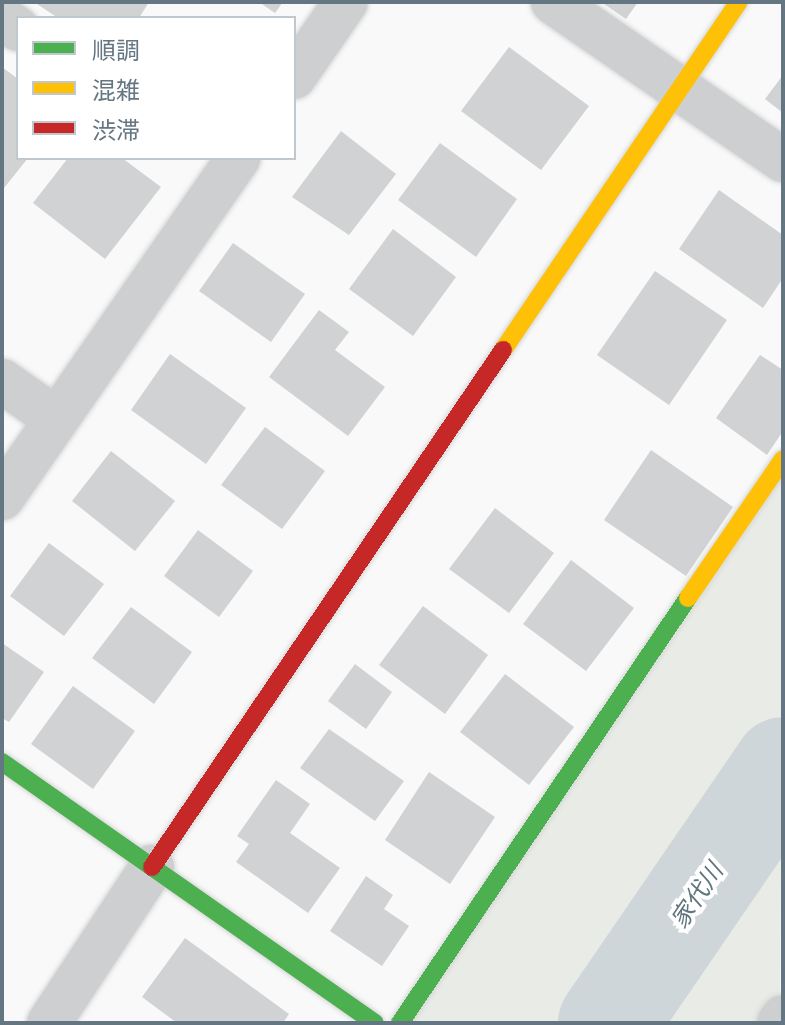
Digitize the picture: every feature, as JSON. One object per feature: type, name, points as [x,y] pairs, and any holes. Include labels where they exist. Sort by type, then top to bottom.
[{"type":"street","points":[[296,74],[346,2]]},
{"type":"street","points":[[553,2],[783,160]]},
{"type":"street","points":[[49,1023],[739,2]]},
{"type":"street","points":[[2,498],[227,162]]},
{"type":"street","points":[[2,381],[56,419]]},
{"type":"street","points":[[400,1023],[783,459]]},
{"type":"street","points":[[2,762],[375,1023]]},
{"type":"street","points":[[779,1023],[783,1017]]},
{"type":"shaded area","points":[[783,476],[780,1023],[411,1023]]},
{"type":"building","points":[[34,2],[149,2],[140,16],[55,16]]},
{"type":"building","points":[[259,2],[283,2],[275,13]]},
{"type":"building","points":[[601,2],[638,2],[626,19]]},
{"type":"building","points":[[509,47],[589,106],[541,170],[461,111]]},
{"type":"building","points":[[2,67],[16,78],[16,160],[26,160],[4,188]]},
{"type":"building","points":[[783,75],[783,113],[765,99]]},
{"type":"building","points":[[341,131],[396,174],[349,235],[292,197]]},
{"type":"building","points":[[440,143],[517,199],[476,257],[398,200]]},
{"type":"building","points":[[66,160],[125,160],[161,187],[105,259],[33,203]]},
{"type":"building","points":[[719,190],[783,235],[783,278],[763,308],[679,249]]},
{"type":"building","points":[[393,229],[456,277],[413,336],[349,289]]},
{"type":"building","points":[[233,243],[305,294],[271,342],[199,291]]},
{"type":"building","points":[[655,271],[727,320],[669,405],[597,355]]},
{"type":"building","points":[[319,310],[349,332],[335,350],[385,387],[348,436],[269,377]]},
{"type":"building","points":[[170,354],[246,408],[206,464],[131,410]]},
{"type":"building","points":[[760,355],[783,370],[783,431],[767,455],[716,418]]},
{"type":"building","points":[[265,427],[325,471],[282,529],[221,485]]},
{"type":"building","points":[[651,450],[733,507],[686,576],[604,520]]},
{"type":"building","points":[[111,451],[175,501],[135,551],[72,501]]},
{"type":"building","points":[[495,508],[554,553],[509,613],[449,569]]},
{"type":"building","points":[[198,530],[253,571],[219,617],[164,576]]},
{"type":"building","points":[[49,543],[104,584],[64,636],[10,596]]},
{"type":"building","points":[[571,560],[634,608],[586,671],[523,624]]},
{"type":"building","points":[[423,606],[488,655],[445,714],[379,665]]},
{"type":"building","points":[[131,607],[192,652],[154,704],[92,658]]},
{"type":"building","points":[[2,643],[44,672],[9,722],[2,718]]},
{"type":"building","points":[[355,664],[392,692],[366,729],[328,701]]},
{"type":"building","points":[[505,674],[574,727],[529,785],[460,732]]},
{"type":"building","points":[[73,686],[135,731],[93,789],[31,744]]},
{"type":"building","points":[[329,729],[404,781],[375,821],[300,768]]},
{"type":"building","points":[[429,772],[495,817],[450,884],[385,840]]},
{"type":"building","points":[[276,780],[310,804],[290,833],[340,868],[308,913],[236,862],[249,844],[237,836]]},
{"type":"building","points":[[366,876],[393,895],[384,909],[409,926],[382,966],[330,931]]},
{"type":"building","points":[[185,938],[289,1014],[283,1023],[177,1023],[142,997]]},
{"type":"waterway","name":"家代川","points":[[608,1023],[783,767]]},
{"type":"traffic: fast","points":[[400,1023],[688,598]]},
{"type":"traffic: fast","points":[[2,762],[375,1023]]},
{"type":"traffic: slow","points":[[503,350],[739,2]]},
{"type":"traffic: slow","points":[[688,598],[783,459]]},
{"type":"traffic: jam","points":[[152,867],[503,350]]}]
